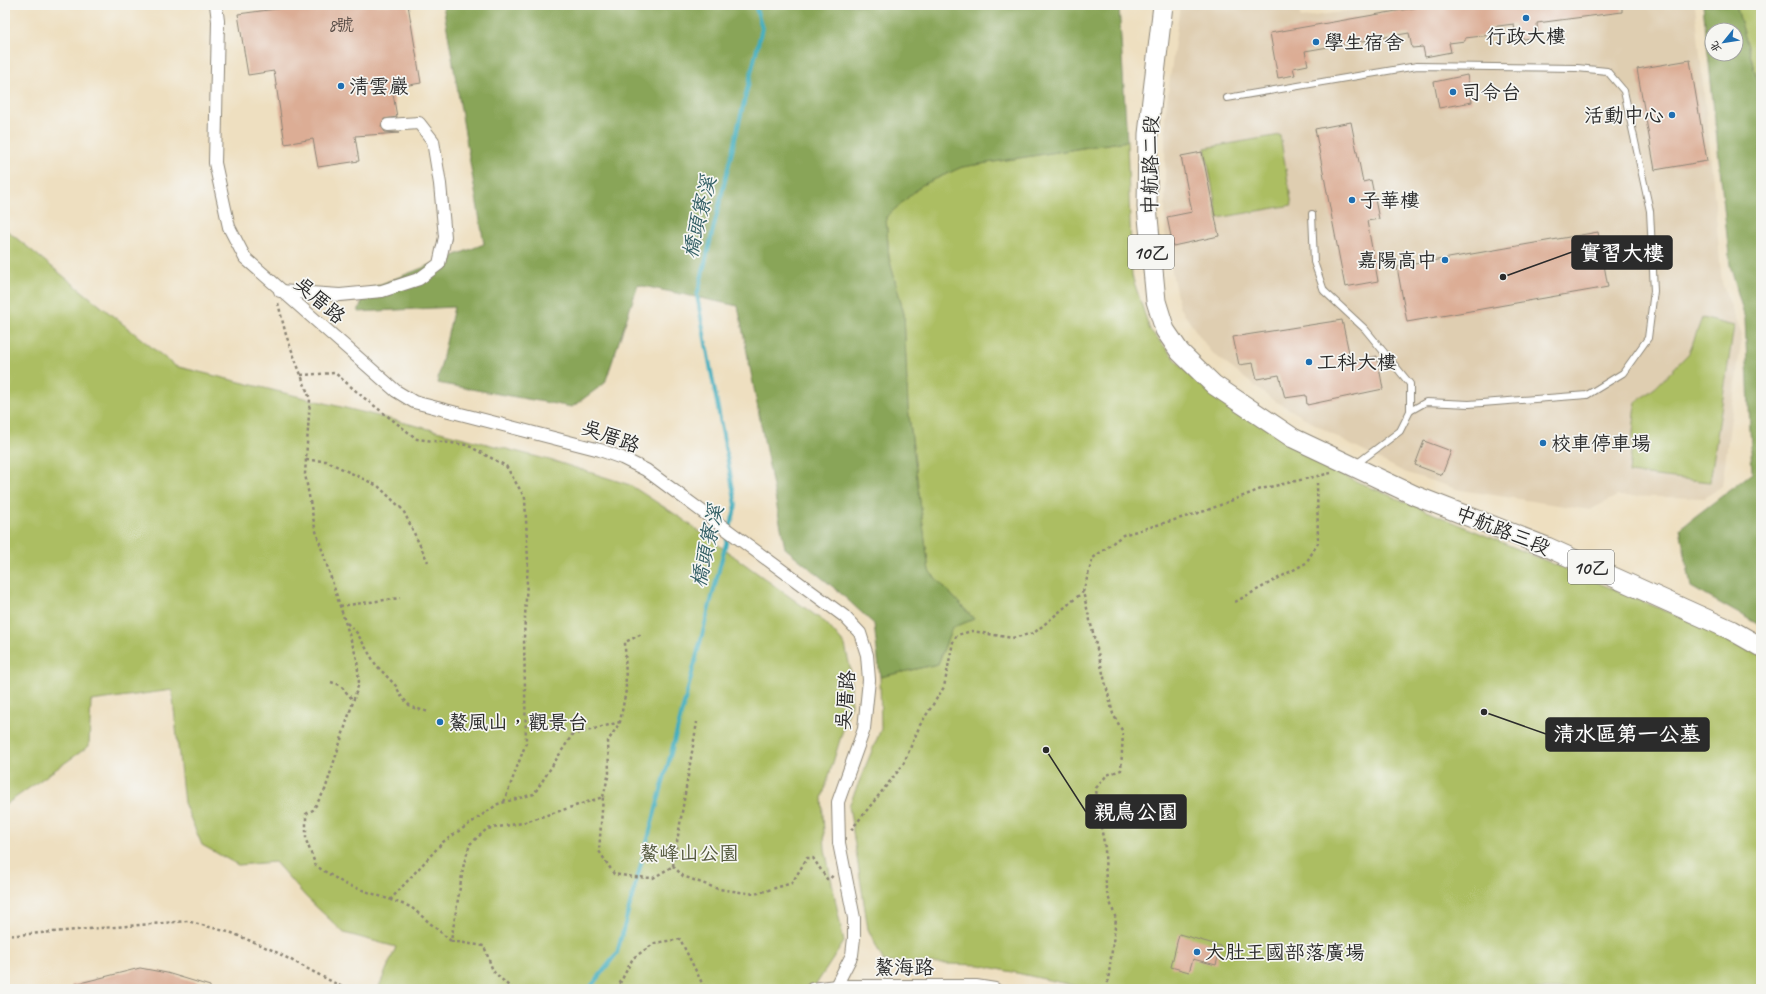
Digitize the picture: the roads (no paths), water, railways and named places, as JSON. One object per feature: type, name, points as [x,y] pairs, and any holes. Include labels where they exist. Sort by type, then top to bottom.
[{"type":"main road","name":"中航路二段","points":[[1163,5],[1148,134],[1147,207],[1156,301],[1165,330],[1180,352],[1214,385],[1293,438],[1352,467]]},
{"type":"main road","name":"中航路三段","points":[[1352,467],[1416,496],[1547,547],[1730,630],[1761,647]]},
{"type":"street","name":"吳厝路","points":[[216,5],[218,20],[215,163],[229,227],[245,258],[265,278],[396,391],[414,402],[600,450],[622,458],[646,470],[844,616],[860,633],[866,655],[869,680],[864,730],[838,802],[839,843],[854,918],[854,938],[852,955],[835,988]]},
{"type":"street","points":[[280,291],[340,295],[382,291],[418,279],[439,264],[445,237],[433,141],[419,123],[388,125]]},
{"type":"street","name":"鰲海路","points":[[812,989],[976,986],[995,989]]},
{"type":"lane","points":[[1227,98],[1417,66],[1577,68],[1607,71],[1624,91],[1650,211],[1654,291],[1648,338],[1623,373],[1587,395],[1469,404],[1426,402],[1410,410]]},
{"type":"lane","points":[[1312,214],[1314,262],[1324,292],[1365,329],[1410,384],[1410,410],[1400,431],[1352,467]]},
{"type":"waterway","name":"橋頭寮溪","points":[[589,989],[617,953],[736,505],[697,296],[762,28],[755,5]]},
{"type":"place","name":"行政大樓","points":[[1526,18]]},
{"type":"place","name":"學生宿舍","points":[[1316,42]]},
{"type":"place","name":"清雲巖","points":[[341,86]]},
{"type":"place","name":"司令台","points":[[1453,92]]},
{"type":"place","name":"活動中心","points":[[1672,115]]},
{"type":"place","name":"子華樓","points":[[1352,200]]},
{"type":"place","name":"嘉陽高中","points":[[1445,260]]},
{"type":"place","name":"實習大樓","points":[[1503,277]]},
{"type":"place","name":"工科大樓","points":[[1309,362]]},
{"type":"place","name":"校車停車場","points":[[1543,443]]},
{"type":"place","name":"清水區第一公墓","points":[[1484,712]]},
{"type":"place","name":"鰲風山，觀景台","points":[[440,722]]},
{"type":"place","name":"親鳥公園","points":[[1046,750]]},
{"type":"place","name":"大肚王國部落廣場","points":[[1197,952]]},
{"type":"park label","name":"鰲峰山公園","points":[[689,853]]}]
